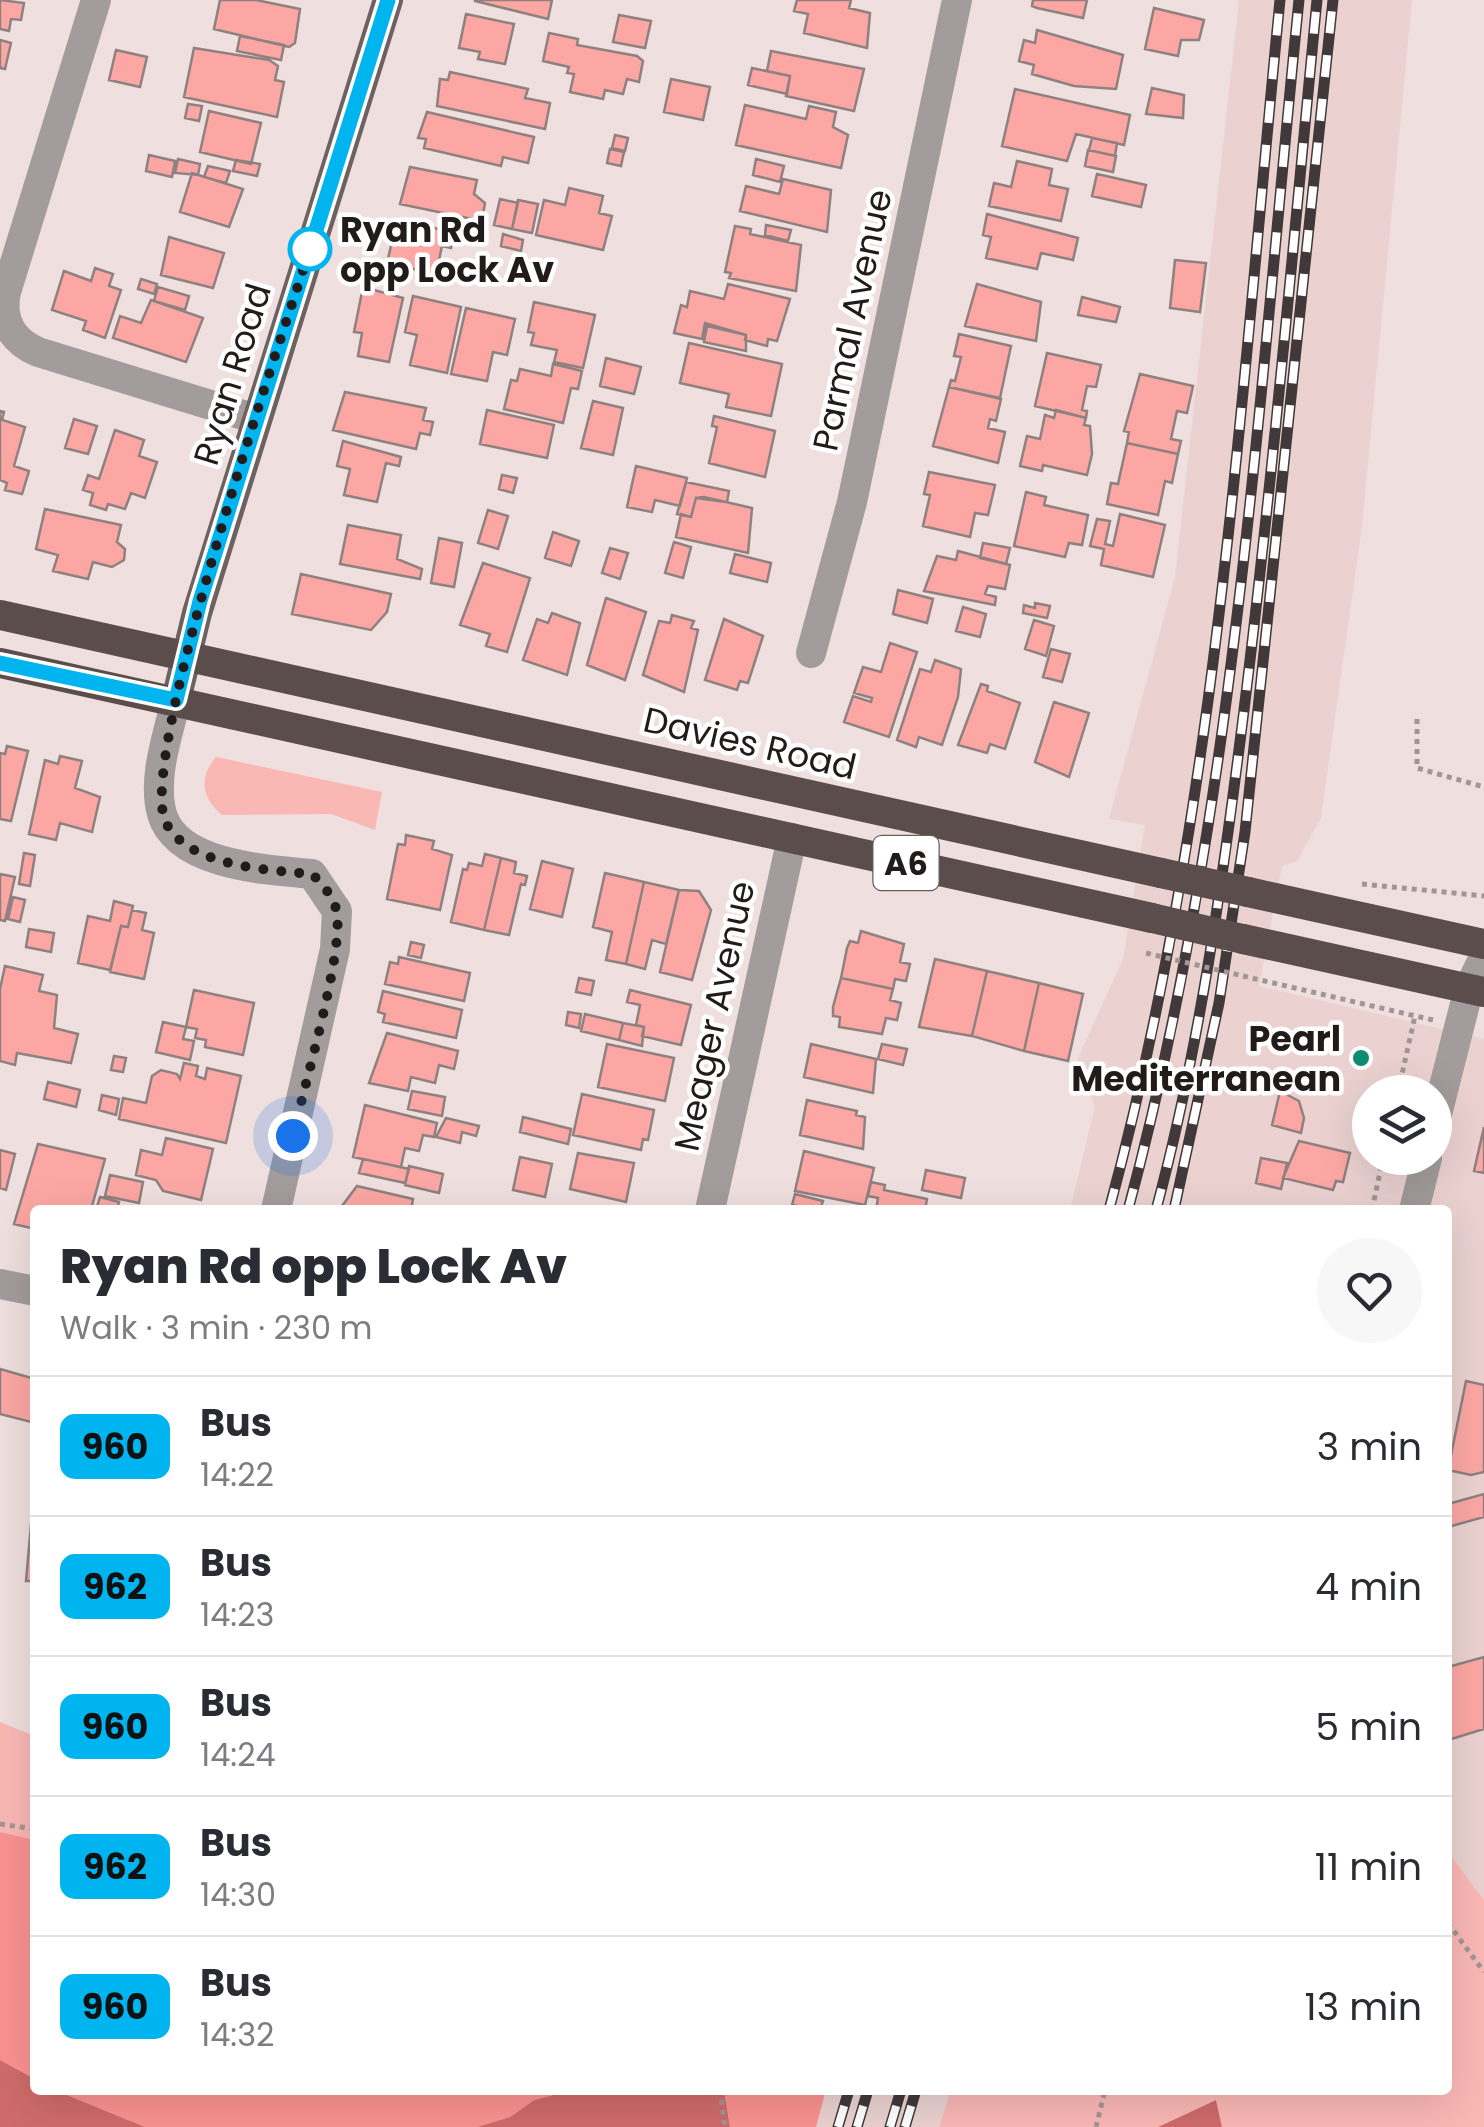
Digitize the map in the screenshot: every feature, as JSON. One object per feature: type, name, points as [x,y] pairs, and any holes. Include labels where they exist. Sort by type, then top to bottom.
[{"type":"highway","name":"Davies Road","points":[[0,615],[1484,944]]},
{"type":"highway","name":"A6","points":[[0,663],[1476,990]]},
{"type":"highway","points":[[741,778],[792,838]]},
{"type":"main road","name":"Ryan Road","points":[[176,700],[256,419],[388,0]]},
{"type":"street","points":[[96,0],[8,282],[4,303],[8,326],[26,347],[38,352],[256,419]]},
{"type":"street","name":"Parmal Avenue","points":[[810,653],[843,541],[957,0]]},
{"type":"street","points":[[176,700],[159,796],[170,830],[206,855],[312,874],[336,911],[335,949],[277,1205]]},
{"type":"street","name":"Meager Avenue","points":[[711,1205],[792,838]]},
{"type":"street","points":[[1446,1075],[1458,1027],[1476,990],[1484,957]]},
{"type":"street","points":[[1415,1205],[1422,1175]]},
{"type":"street","points":[[0,1284],[30,1290]]},
{"type":"path","points":[[1417,719],[1418,768],[1484,787]]},
{"type":"path","points":[[1350,883],[1484,896]]},
{"type":"path","points":[[1146,953],[1458,1027]]},
{"type":"path","points":[[1402,1075],[1415,1016]]},
{"type":"path","points":[[1373,1205],[1379,1175]]},
{"type":"path","points":[[0,1824],[30,1828]]},
{"type":"path","points":[[1452,1928],[1484,1972]]},
{"type":"path","points":[[721,2095],[725,2127]]},
{"type":"path","points":[[1096,2127],[1104,2095]]},
{"type":"shaded area","points":[[1239,0],[1412,0],[1362,526],[1321,818],[1297,861],[1282,866],[1259,986],[1484,1039],[1484,1900],[1452,1857],[1452,1205],[1071,1205],[1095,1106],[1077,1060],[1123,959],[1145,825],[1109,819],[1175,577]]},
{"type":"shaded area","points":[[216,757],[382,792],[375,830],[331,814],[222,815],[210,802],[205,788],[207,772]]},
{"type":"shaded area","points":[[0,1722],[30,1734],[30,1839],[0,1832]]},
{"type":"shaded area","points":[[0,1832],[30,1839],[30,2076],[0,2060]]},
{"type":"shaded area","points":[[1452,1857],[1484,1900],[1484,2127],[1222,2127],[1216,2100],[1158,2127],[939,2127],[949,2095],[1452,2095]]},
{"type":"shaded area","points":[[0,2060],[30,2076],[30,2095],[67,2095],[145,2127],[0,2127]]},
{"type":"shaded area","points":[[67,2095],[553,2095],[534,2100],[510,2117],[477,2127],[145,2127]]},
{"type":"shaded area","points":[[553,2095],[725,2095],[730,2127],[477,2127],[510,2117],[534,2100]]},
{"type":"shaded area","points":[[725,2095],[825,2095],[816,2127],[730,2127]]},
{"type":"shaded area","points":[[825,2095],[949,2095],[939,2127],[816,2127]]},
{"type":"shaded area","points":[[1216,2100],[1222,2127],[1158,2127]]},
{"type":"building","points":[[0,0],[24,3],[21,20],[11,19],[9,31],[0,29]]},
{"type":"building","points":[[220,0],[256,0],[300,9],[295,43],[289,47],[214,29]]},
{"type":"building","points":[[475,0],[552,0],[548,19],[475,1]]},
{"type":"building","points":[[797,0],[851,0],[849,8],[870,13],[867,48],[804,33],[808,14],[794,11]]},
{"type":"building","points":[[1033,0],[1087,0],[1083,18],[1037,8],[1032,6]]},
{"type":"building","points":[[1154,8],[1204,20],[1199,40],[1181,40],[1178,56],[1145,49]]},
{"type":"building","points":[[466,14],[514,24],[505,64],[478,59],[480,52],[459,48]]},
{"type":"building","points":[[619,15],[651,21],[645,48],[613,42]]},
{"type":"building","points":[[1037,30],[1123,55],[1116,89],[1074,86],[1032,74],[1034,65],[1019,61],[1024,40],[1035,43]]},
{"type":"building","points":[[549,33],[578,39],[577,45],[637,56],[643,61],[639,82],[627,79],[623,94],[605,90],[603,99],[570,92],[574,74],[567,73],[569,67],[543,61]]},
{"type":"building","points":[[240,36],[284,45],[281,60],[237,51]]},
{"type":"building","points":[[0,40],[11,43],[5,69],[0,68]]},
{"type":"building","points":[[194,48],[269,60],[278,66],[275,80],[284,82],[277,117],[184,97]]},
{"type":"building","points":[[116,50],[147,57],[140,87],[109,80]]},
{"type":"building","points":[[771,51],[864,69],[854,111],[786,96],[790,76],[767,71]]},
{"type":"building","points":[[752,68],[790,76],[787,94],[748,85]]},
{"type":"building","points":[[450,72],[528,89],[525,98],[550,103],[545,129],[437,106],[440,79],[448,80]]},
{"type":"building","points":[[671,79],[710,87],[703,120],[664,112]]},
{"type":"building","points":[[1152,88],[1184,95],[1183,118],[1146,114]]},
{"type":"building","points":[[1015,89],[1130,115],[1124,145],[1076,134],[1067,161],[1002,146]]},
{"type":"building","points":[[188,104],[202,106],[199,121],[185,118]]},
{"type":"building","points":[[745,105],[806,119],[809,106],[836,112],[833,127],[848,135],[841,168],[736,145]]},
{"type":"building","points":[[209,111],[261,123],[251,164],[200,152]]},
{"type":"building","points":[[427,112],[534,137],[528,163],[503,157],[501,166],[424,148],[426,139],[418,138]]},
{"type":"building","points":[[615,135],[628,138],[625,151],[612,148]]},
{"type":"building","points":[[1092,138],[1117,143],[1115,156],[1089,150]]},
{"type":"building","points":[[610,149],[624,152],[621,166],[607,163]]},
{"type":"building","points":[[1088,150],[1116,156],[1113,172],[1085,166]]},
{"type":"building","points":[[149,155],[175,161],[172,177],[146,171]]},
{"type":"building","points":[[178,159],[200,164],[198,175],[175,173]]},
{"type":"building","points":[[756,159],[784,166],[780,182],[753,175]]},
{"type":"building","points":[[236,160],[260,164],[257,176],[233,171]]},
{"type":"building","points":[[1017,161],[1052,169],[1049,185],[1068,189],[1061,221],[989,206],[994,183],[1011,187]]},
{"type":"building","points":[[208,166],[230,171],[226,183],[204,177]]},
{"type":"building","points":[[410,167],[477,180],[474,194],[485,203],[482,221],[400,204]]},
{"type":"building","points":[[192,173],[243,189],[229,227],[180,212]]},
{"type":"building","points":[[1097,174],[1146,185],[1141,207],[1092,196]]},
{"type":"building","points":[[783,179],[831,190],[827,232],[740,211],[746,186],[779,194]]},
{"type":"building","points":[[569,188],[603,196],[599,213],[612,216],[603,250],[536,235],[544,200],[565,205]]},
{"type":"building","points":[[500,199],[518,203],[512,229],[494,225]]},
{"type":"building","points":[[518,200],[538,204],[532,233],[512,229]]},
{"type":"building","points":[[987,214],[1078,238],[1073,260],[1041,253],[1037,269],[986,258],[991,237],[983,235]]},
{"type":"building","points":[[407,221],[454,233],[451,248],[442,246],[436,274],[387,263],[392,241],[402,243]]},
{"type":"building","points":[[766,225],[791,230],[788,241],[765,235]]},
{"type":"building","points":[[735,226],[751,229],[750,234],[801,245],[796,291],[729,278],[731,273],[725,272]]},
{"type":"building","points":[[503,234],[523,240],[521,251],[501,246]]},
{"type":"building","points":[[169,237],[224,253],[213,288],[161,275]]},
{"type":"building","points":[[1175,260],[1206,263],[1200,312],[1170,308]]},
{"type":"building","points":[[95,268],[113,274],[109,286],[121,290],[105,338],[83,330],[86,321],[52,310],[64,271],[91,281]]},
{"type":"building","points":[[141,279],[157,284],[154,294],[138,289]]},
{"type":"building","points":[[728,284],[790,299],[777,341],[768,339],[767,346],[745,340],[746,335],[705,323],[702,339],[674,333],[681,305],[687,307],[690,291],[724,299]]},
{"type":"building","points":[[977,284],[1041,302],[1036,341],[965,326]]},
{"type":"building","points":[[158,287],[189,296],[185,310],[154,301]]},
{"type":"building","points":[[363,287],[403,298],[389,362],[358,356],[362,333],[354,332]]},
{"type":"building","points":[[413,296],[461,307],[447,373],[410,365],[417,335],[405,332]]},
{"type":"building","points":[[1082,297],[1120,307],[1116,322],[1078,315]]},
{"type":"building","points":[[151,300],[203,318],[186,362],[113,338],[120,316],[141,323]]},
{"type":"building","points":[[534,302],[595,315],[583,368],[554,362],[557,350],[531,345],[534,333],[528,332]]},
{"type":"building","points":[[466,308],[515,319],[507,355],[493,352],[487,381],[451,374]]},
{"type":"building","points":[[707,326],[746,335],[746,351],[704,342]]},
{"type":"building","points":[[959,334],[1011,346],[1000,398],[949,387],[951,380],[955,381],[961,357],[954,356]]},
{"type":"building","points":[[689,343],[782,364],[771,416],[726,407],[729,394],[680,383]]},
{"type":"building","points":[[1047,353],[1101,365],[1096,387],[1087,386],[1082,410],[1087,411],[1086,418],[1035,406]]},
{"type":"building","points":[[606,358],[641,367],[634,394],[600,386]]},
{"type":"building","points":[[553,364],[582,371],[578,389],[571,388],[563,423],[504,409],[511,380],[517,381],[520,369],[551,376]]},
{"type":"building","points":[[1140,374],[1193,386],[1187,413],[1177,411],[1171,439],[1181,441],[1178,454],[1127,443],[1129,432],[1124,431]]},
{"type":"building","points":[[949,387],[1001,399],[996,421],[990,419],[988,428],[1005,432],[998,463],[933,446]]},
{"type":"building","points":[[345,392],[426,408],[423,420],[433,422],[430,435],[420,433],[416,449],[333,430]]},
{"type":"building","points":[[593,401],[623,408],[613,455],[581,448]]},
{"type":"building","points":[[487,410],[554,425],[547,458],[480,444]]},
{"type":"building","points":[[1056,410],[1086,418],[1084,425],[1090,426],[1092,454],[1087,475],[1043,465],[1042,471],[1020,466],[1027,436],[1040,439],[1045,415],[1054,418]]},
{"type":"building","points":[[0,411],[4,412],[2,420],[25,427],[14,466],[29,471],[22,494],[5,490],[7,483],[0,480]]},
{"type":"building","points":[[714,416],[775,431],[765,477],[709,463],[717,427],[712,426]]},
{"type":"building","points":[[74,419],[97,426],[88,454],[65,448]]},
{"type":"building","points":[[115,430],[144,440],[139,456],[157,462],[145,498],[131,493],[125,509],[108,504],[106,510],[90,505],[93,493],[83,490],[88,475],[99,479]]},
{"type":"building","points":[[343,441],[401,457],[399,466],[386,463],[377,502],[344,495],[350,469],[337,466]]},
{"type":"building","points":[[1127,443],[1178,454],[1172,483],[1165,481],[1158,515],[1107,504],[1111,483],[1118,484]]},
{"type":"building","points":[[636,466],[687,478],[680,506],[655,500],[652,512],[627,507]]},
{"type":"building","points":[[929,472],[995,485],[988,515],[975,513],[970,537],[923,526],[930,495],[924,494]]},
{"type":"building","points":[[502,475],[517,478],[513,493],[499,489]]},
{"type":"building","points":[[686,482],[729,491],[727,502],[696,498],[691,517],[677,514]]},
{"type":"building","points":[[1026,492],[1046,497],[1044,505],[1088,515],[1082,545],[1069,543],[1065,557],[1014,546]]},
{"type":"building","points":[[696,498],[752,508],[748,553],[676,537],[681,514],[691,517]]},
{"type":"building","points":[[45,509],[121,525],[117,542],[125,549],[124,560],[112,567],[93,562],[88,579],[53,571],[58,555],[36,549]]},
{"type":"building","points":[[488,510],[508,516],[498,549],[478,543]]},
{"type":"building","points":[[1120,514],[1165,525],[1153,577],[1101,565],[1104,549],[1090,546],[1097,519],[1110,521],[1105,544],[1113,546]]},
{"type":"building","points":[[348,525],[401,535],[397,559],[422,569],[420,579],[340,564]]},
{"type":"building","points":[[553,532],[579,541],[571,566],[545,558]]},
{"type":"building","points":[[439,538],[462,543],[454,587],[431,583]]},
{"type":"building","points":[[674,542],[691,547],[683,578],[665,573]]},
{"type":"building","points":[[983,543],[1010,548],[1006,564],[980,558]]},
{"type":"building","points":[[610,548],[628,553],[620,579],[602,573]]},
{"type":"building","points":[[958,551],[1010,565],[1005,589],[988,586],[985,594],[996,597],[995,605],[924,591],[937,556],[956,560]]},
{"type":"building","points":[[735,554],[771,563],[767,582],[730,573]]},
{"type":"building","points":[[483,563],[530,578],[507,652],[486,646],[490,634],[460,625]]},
{"type":"building","points":[[301,574],[391,594],[387,612],[371,630],[292,614]]},
{"type":"building","points":[[898,590],[933,599],[927,623],[893,614]]},
{"type":"building","points":[[606,598],[646,612],[625,680],[587,665]]},
{"type":"building","points":[[1035,603],[1050,606],[1047,618],[1023,613],[1024,605],[1035,608]]},
{"type":"building","points":[[963,607],[986,614],[980,637],[956,631]]},
{"type":"building","points":[[552,613],[580,623],[567,675],[523,660],[537,619],[548,623]]},
{"type":"building","points":[[672,615],[694,621],[691,628],[698,630],[684,692],[643,675],[659,621],[670,623]]},
{"type":"building","points":[[724,619],[763,636],[748,683],[740,681],[737,690],[705,680]]},
{"type":"building","points":[[1034,620],[1054,626],[1046,656],[1025,649]]},
{"type":"building","points":[[890,643],[917,652],[889,737],[844,722],[853,696],[871,702],[872,698],[854,693],[863,667],[881,672]]},
{"type":"building","points":[[1051,649],[1070,654],[1062,682],[1043,677]]},
{"type":"building","points":[[935,660],[961,669],[958,697],[942,745],[919,737],[916,747],[897,740],[920,669],[931,672]]},
{"type":"building","points":[[981,684],[988,686],[987,691],[1020,703],[1005,749],[990,744],[987,753],[958,745]]},
{"type":"building","points":[[1054,702],[1089,713],[1069,777],[1035,762]]},
{"type":"building","points":[[7,746],[28,751],[11,821],[0,819],[0,753],[5,754]]},
{"type":"building","points":[[60,756],[82,761],[75,788],[100,797],[92,832],[60,823],[56,840],[29,834],[45,760],[58,764]]},
{"type":"building","points":[[406,835],[434,841],[432,849],[452,855],[440,910],[387,899],[398,844],[405,845]]},
{"type":"building","points":[[24,853],[35,855],[30,886],[19,884]]},
{"type":"building","points":[[485,854],[501,858],[484,930],[451,922],[463,869],[467,870],[469,863],[482,866]]},
{"type":"building","points":[[501,858],[516,862],[514,873],[527,876],[525,885],[521,884],[509,935],[484,930]]},
{"type":"building","points":[[542,861],[573,869],[562,917],[530,909]]},
{"type":"building","points":[[605,873],[644,882],[626,964],[606,960],[612,932],[593,927]]},
{"type":"building","points":[[0,874],[15,877],[5,921],[0,920]]},
{"type":"building","points":[[644,882],[679,890],[666,944],[652,940],[645,969],[626,964]]},
{"type":"building","points":[[679,890],[699,891],[711,910],[692,980],[660,972]]},
{"type":"building","points":[[13,897],[25,900],[20,922],[8,919]]},
{"type":"building","points":[[114,901],[133,906],[128,927],[121,926],[110,970],[78,963],[88,916],[110,921]]},
{"type":"building","points":[[132,910],[146,913],[142,930],[154,933],[144,979],[110,972],[121,926],[128,927]]},
{"type":"building","points":[[29,929],[54,933],[51,952],[26,947]]},
{"type":"building","points":[[861,931],[904,944],[900,962],[910,964],[906,981],[895,979],[893,989],[841,978],[847,948],[850,941],[858,943]]},
{"type":"building","points":[[411,942],[424,945],[421,958],[408,955]]},
{"type":"building","points":[[399,957],[470,973],[464,1001],[385,984],[390,962],[398,964]]},
{"type":"building","points":[[935,959],[987,971],[972,1036],[919,1027]]},
{"type":"building","points":[[5,966],[43,975],[39,991],[57,995],[54,1028],[78,1034],[71,1063],[17,1053],[15,1065],[0,1061],[0,989]]},
{"type":"building","points":[[987,971],[1039,983],[1024,1051],[972,1036]]},
{"type":"building","points":[[579,978],[594,981],[591,995],[576,992]]},
{"type":"building","points":[[841,978],[893,989],[890,1000],[901,1003],[897,1020],[886,1018],[882,1034],[839,1027],[840,1017],[833,1016],[833,1007]]},
{"type":"building","points":[[1039,983],[1083,994],[1068,1061],[1024,1051]]},
{"type":"building","points":[[194,990],[254,1003],[243,1055],[205,1047],[206,1040],[195,1038],[197,1029],[186,1027]]},
{"type":"building","points":[[630,990],[691,1005],[681,1045],[642,1036],[644,1027],[636,1025],[640,1005],[627,1002]]},
{"type":"building","points":[[383,991],[462,1010],[456,1038],[383,1022],[385,1014],[378,1012]]},
{"type":"building","points":[[568,1012],[581,1014],[579,1028],[566,1025]]},
{"type":"building","points":[[585,1014],[623,1023],[619,1040],[581,1031]]},
{"type":"building","points":[[163,1022],[186,1027],[183,1039],[194,1041],[190,1060],[156,1052]]},
{"type":"building","points":[[623,1023],[644,1027],[642,1046],[619,1040]]},
{"type":"building","points":[[387,1033],[458,1051],[454,1069],[439,1065],[435,1083],[411,1077],[408,1091],[369,1083]]},
{"type":"building","points":[[607,1044],[674,1058],[665,1101],[598,1087]]},
{"type":"building","points":[[811,1044],[876,1059],[873,1093],[804,1077]]},
{"type":"building","points":[[882,1044],[907,1049],[903,1065],[878,1059]]},
{"type":"building","points":[[114,1056],[126,1058],[123,1072],[111,1070]]},
{"type":"building","points":[[184,1063],[198,1066],[196,1076],[205,1079],[207,1068],[241,1076],[226,1143],[119,1119],[123,1098],[146,1103],[152,1076],[161,1070],[177,1074],[180,1079]]},
{"type":"building","points":[[48,1082],[80,1090],[76,1107],[44,1099]]},
{"type":"building","points":[[412,1091],[445,1097],[442,1116],[408,1109]]},
{"type":"building","points":[[1280,1091],[1299,1101],[1304,1118],[1301,1133],[1272,1125]]},
{"type":"building","points":[[582,1094],[654,1110],[648,1140],[643,1139],[641,1150],[573,1135]]},
{"type":"building","points":[[102,1095],[119,1099],[116,1115],[99,1110]]},
{"type":"building","points":[[807,1100],[857,1111],[856,1115],[865,1117],[863,1149],[800,1135]]},
{"type":"building","points":[[365,1105],[437,1123],[434,1137],[423,1135],[419,1151],[405,1148],[401,1167],[353,1157]]},
{"type":"building","points":[[523,1117],[571,1129],[568,1144],[520,1132]]},
{"type":"building","points":[[446,1118],[479,1126],[476,1136],[462,1132],[460,1143],[436,1137]]},
{"type":"building","points":[[1484,1127],[1484,1173],[1474,1171]]},
{"type":"building","points":[[166,1138],[213,1149],[201,1200],[163,1191],[156,1180],[136,1175],[141,1150],[162,1155]]},
{"type":"building","points":[[1299,1141],[1350,1153],[1343,1182],[1336,1181],[1333,1190],[1283,1178]]},
{"type":"building","points":[[38,1144],[105,1159],[92,1205],[30,1205],[30,1228],[14,1224]]},
{"type":"building","points":[[0,1150],[15,1154],[6,1190],[0,1188]]},
{"type":"building","points":[[804,1151],[874,1168],[865,1205],[795,1191]]},
{"type":"building","points":[[578,1153],[634,1163],[626,1202],[570,1189]]},
{"type":"building","points":[[520,1157],[552,1164],[545,1197],[513,1190]]},
{"type":"building","points":[[1261,1158],[1287,1163],[1281,1189],[1256,1183]]},
{"type":"building","points":[[363,1159],[409,1169],[405,1183],[359,1173]]},
{"type":"building","points":[[409,1166],[443,1174],[439,1193],[405,1185]]},
{"type":"building","points":[[926,1170],[965,1178],[961,1198],[922,1190]]},
{"type":"building","points":[[110,1175],[143,1182],[139,1203],[105,1196]]},
{"type":"building","points":[[871,1182],[885,1185],[884,1190],[927,1199],[926,1205],[877,1205],[878,1198],[868,1196]]},
{"type":"building","points":[[357,1186],[413,1199],[412,1205],[343,1205]]},
{"type":"building","points":[[795,1194],[823,1201],[822,1205],[792,1205]]},
{"type":"building","points":[[100,1197],[119,1202],[118,1205],[98,1205]]},
{"type":"building","points":[[0,1369],[30,1378],[30,1422],[0,1414]]},
{"type":"building","points":[[1466,1381],[1484,1385],[1484,1472],[1471,1475],[1452,1471],[1452,1450]]},
{"type":"building","points":[[1484,1494],[1484,1517],[1452,1526],[1452,1503]]},
{"type":"building","points":[[30,1536],[30,1581],[26,1581]]},
{"type":"building","points":[[1484,1657],[1484,1729],[1452,1739],[1452,1666]]},
{"type":"railway","points":[[1110,1205],[1145,1061],[1200,761],[1237,457],[1280,0]]},
{"type":"railway","points":[[1129,1205],[1194,912],[1218,761],[1255,457],[1299,0]]},
{"type":"railway","points":[[1157,1205],[1198,1024],[1236,773],[1274,444],[1317,0]]},
{"type":"railway","points":[[1175,1205],[1219,1003],[1245,832],[1333,0]]},
{"type":"railway","points":[[838,2127],[848,2095]]},
{"type":"railway","points":[[857,2127],[867,2095]]},
{"type":"railway","points":[[890,2127],[900,2095]]},
{"type":"railway","points":[[905,2127],[915,2095]]},
{"type":"bus line","name":"960","points":[[0,663],[176,700],[200,601],[388,0]]},
{"type":"place","name":"Ryan Rd opp Lock Av","points":[[310,249]]},
{"type":"place","name":"Pearl Mediterranean","points":[[1361,1058]]},
{"type":"route","points":[[293,1136],[335,949],[337,926],[332,898],[312,874],[206,855],[190,847],[165,822],[159,796],[164,752],[197,613],[310,249]]}]
